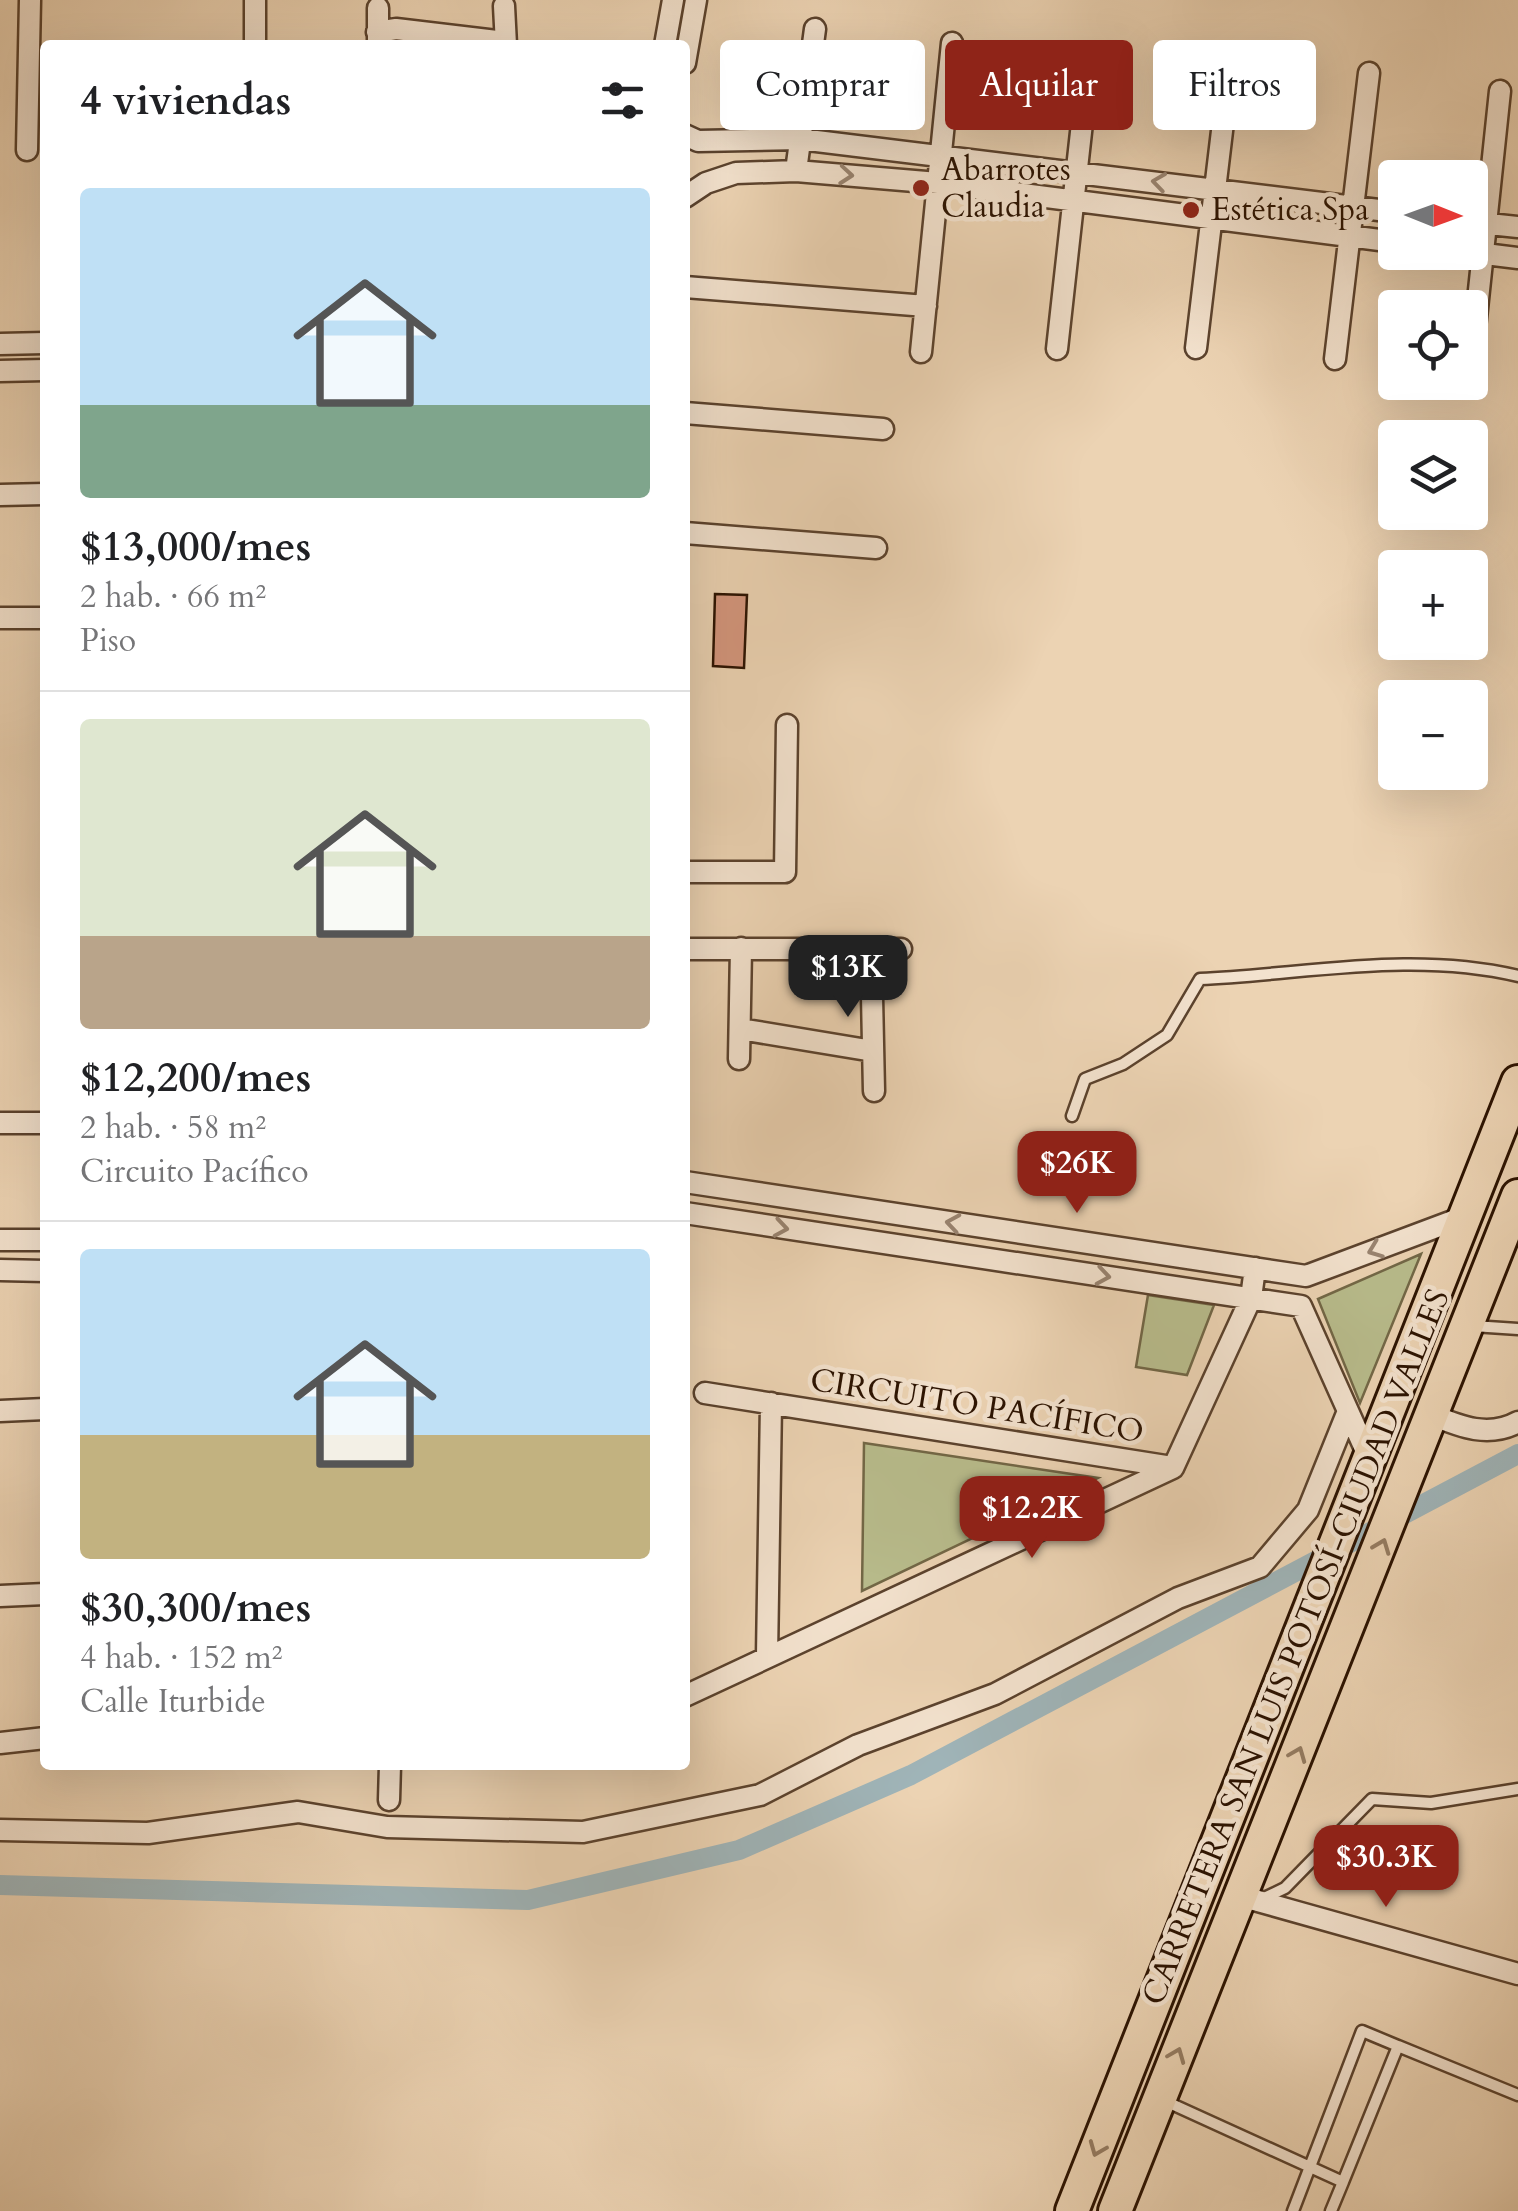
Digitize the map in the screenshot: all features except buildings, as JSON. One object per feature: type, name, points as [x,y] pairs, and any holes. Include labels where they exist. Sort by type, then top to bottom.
[{"type":"main road","name":"CARRETERA SAN LUIS POTOSÍ-CIUDAD VALLES","points":[[1072,2211],[1518,1082]]},
{"type":"main road","points":[[1115,2211],[1249,1898],[1432,1415],[1514,1215]]},
{"type":"street","points":[[27,150],[30,0]]},
{"type":"street","points":[[255,0],[255,40]]},
{"type":"street","points":[[666,40],[673,0]]},
{"type":"street","points":[[689,40],[696,0]]},
{"type":"street","points":[[504,6],[506,40]]},
{"type":"street","points":[[378,8],[378,39],[413,30],[479,40]]},
{"type":"street","points":[[796,171],[814,30]]},
{"type":"street","points":[[1335,359],[1369,73]]},
{"type":"street","points":[[1488,163],[1500,91]]},
{"type":"street","points":[[922,352],[945,114]]},
{"type":"street","points":[[1056,349],[1081,130]]},
{"type":"street","points":[[1196,348],[1222,130]]},
{"type":"street","points":[[690,138],[698,142],[800,139],[1378,210]]},
{"type":"street","points":[[690,194],[706,183],[736,173],[796,171],[1074,200],[1378,240]]},
{"type":"street","points":[[1488,224],[1518,227]]},
{"type":"street","points":[[1488,255],[1518,258]]},
{"type":"street","points":[[690,287],[926,306]]},
{"type":"street","points":[[0,344],[40,344]]},
{"type":"street","points":[[0,371],[40,370]]},
{"type":"street","points":[[690,412],[883,429]]},
{"type":"street","points":[[0,495],[40,494]]},
{"type":"street","points":[[690,533],[876,548]]},
{"type":"street","points":[[0,618],[40,618]]},
{"type":"street","points":[[690,872],[785,872],[787,725]]},
{"type":"street","points":[[739,1058],[741,948]]},
{"type":"street","points":[[871,948],[874,1091]]},
{"type":"street","points":[[690,949],[901,948]]},
{"type":"street","points":[[740,1028],[873,1051]]},
{"type":"street","points":[[0,1123],[40,1123]]},
{"type":"street","points":[[690,1183],[1306,1276],[1466,1216]]},
{"type":"street","points":[[690,1214],[1302,1306]]},
{"type":"street","points":[[1002,1261],[1006,1231]]},
{"type":"street","points":[[0,1240],[40,1240]]},
{"type":"street","name":"CIRCUITO PACÍFICO","points":[[690,1694],[1173,1468],[1252,1298],[1255,1268]]},
{"type":"street","points":[[0,1270],[40,1270]]},
{"type":"street","points":[[1306,1276],[1302,1306],[1368,1466]]},
{"type":"street","name":"CIRCUITO PACÍFICO","points":[[704,1393],[1173,1468]]},
{"type":"street","name":"CIRCUITO PACÍFICO","points":[[767,1656],[772,1402]]},
{"type":"street","points":[[0,1410],[40,1409]]},
{"type":"street","points":[[0,1830],[148,1833],[298,1812],[387,1826],[583,1832],[760,1795],[858,1745],[995,1694],[1178,1598],[1260,1567],[1308,1510],[1348,1411]]},
{"type":"street","points":[[1432,1415],[1467,1429],[1503,1430],[1518,1422]]},
{"type":"street","points":[[0,1596],[40,1594]]},
{"type":"street","points":[[0,1743],[40,1739]]},
{"type":"street","points":[[389,1800],[390,1770]]},
{"type":"street","points":[[1249,1898],[1518,1974]]},
{"type":"lane","points":[[1072,1116],[1085,1079],[1124,1064],[1168,1035],[1200,979],[1414,962],[1467,964],[1518,976]]},
{"type":"lane","points":[[1467,1326],[1518,1329]]},
{"type":"lane","points":[[1249,1898],[1285,1888],[1372,1799],[1431,1803],[1518,1789]]},
{"type":"lane","points":[[1293,2211],[1362,2030],[1518,2095]]},
{"type":"lane","points":[[1331,2211],[1398,2046]]},
{"type":"lane","points":[[1160,2099],[1343,2182]]},
{"type":"green space","points":[[1421,1254],[1360,1403],[1318,1299]]},
{"type":"green space","points":[[1148,1295],[1214,1305],[1187,1375],[1136,1367]]},
{"type":"green space","points":[[864,1443],[1098,1478],[862,1591]]},
{"type":"waterway","points":[[0,1885],[528,1900],[739,1850],[911,1775],[1518,1454]]},
{"type":"place","name":"Abarrotes Claudia","points":[[921,188]]},
{"type":"place","name":"Estética Spa","points":[[1191,210]]}]
